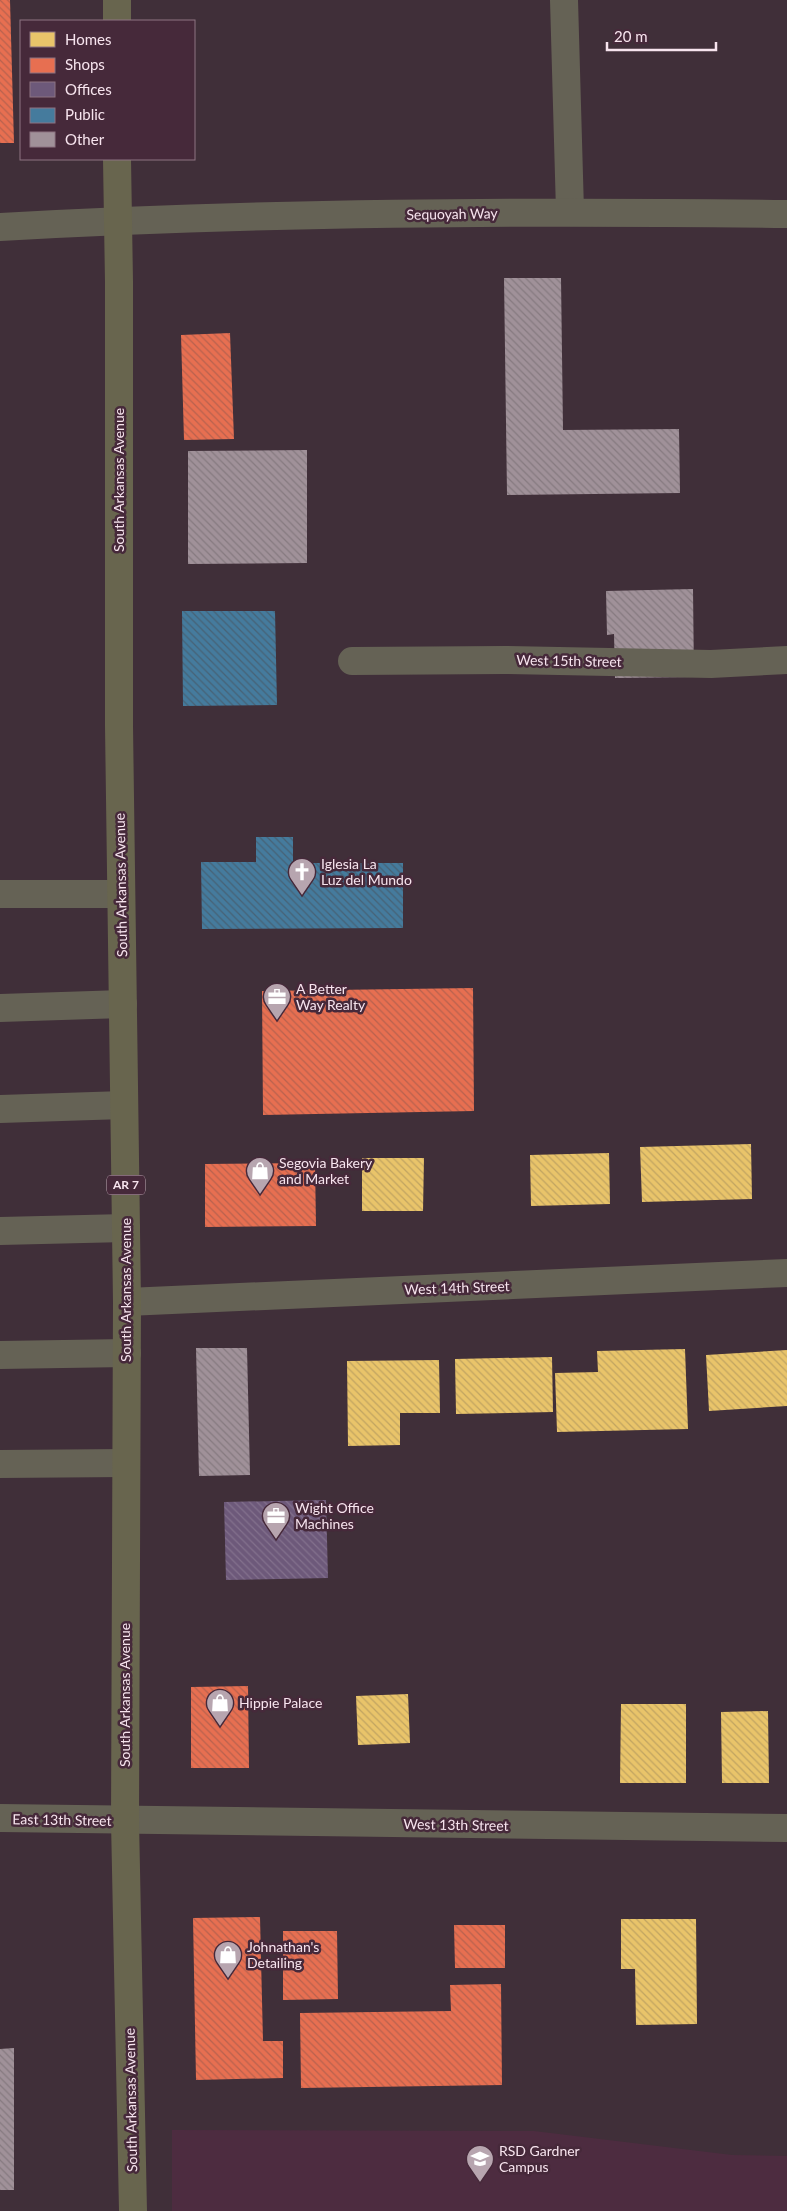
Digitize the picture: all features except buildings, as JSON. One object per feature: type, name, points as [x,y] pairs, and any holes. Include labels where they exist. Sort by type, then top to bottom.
[{"type":"highway","points":[[117,0],[117,20]]},
{"type":"highway","name":"South Arkansas Avenue","points":[[117,160],[119,282],[119,726],[127,1302],[125,1821],[133,2211]]},
{"type":"street","points":[[564,0],[570,211]]},
{"type":"street","name":"Sequoyah Way","points":[[0,227],[117,220],[570,211],[787,214]]},
{"type":"street","name":"West 15th Street","points":[[352,661],[504,660],[711,664],[787,660]]},
{"type":"street","points":[[0,894],[121,894]]},
{"type":"street","points":[[0,1008],[123,1004]]},
{"type":"street","points":[[0,1109],[124,1106]]},
{"type":"street","points":[[0,1231],[126,1228]]},
{"type":"street","name":"West 14th Street","points":[[127,1302],[787,1274]]},
{"type":"street","points":[[0,1355],[127,1353]]},
{"type":"street","points":[[0,1464],[126,1463]]},
{"type":"street","name":"East 13th Street","points":[[0,1818],[125,1821]]},
{"type":"street","name":"West 13th Street","points":[[125,1821],[787,1828]]},
{"type":"shaded area","name":"RSD Gardner Campus","points":[[172,2130],[534,2131],[732,2155],[787,2156],[787,2211],[172,2211]]},
{"type":"place","name":"Iglesia La Luz del Mundo","points":[[302,896]]},
{"type":"place","name":"A Better Way Realty","points":[[277,1021]]},
{"type":"place","name":"Segovia Bakery and Market","points":[[260,1195]]},
{"type":"place","name":"Wight Office Machines","points":[[276,1540]]},
{"type":"place","name":"Hippie Palace","points":[[220,1727]]},
{"type":"place","name":"Johnathan's Detailing","points":[[228,1979]]},
{"type":"place","name":"RSD Gardner Campus","points":[[480,2183]]}]
